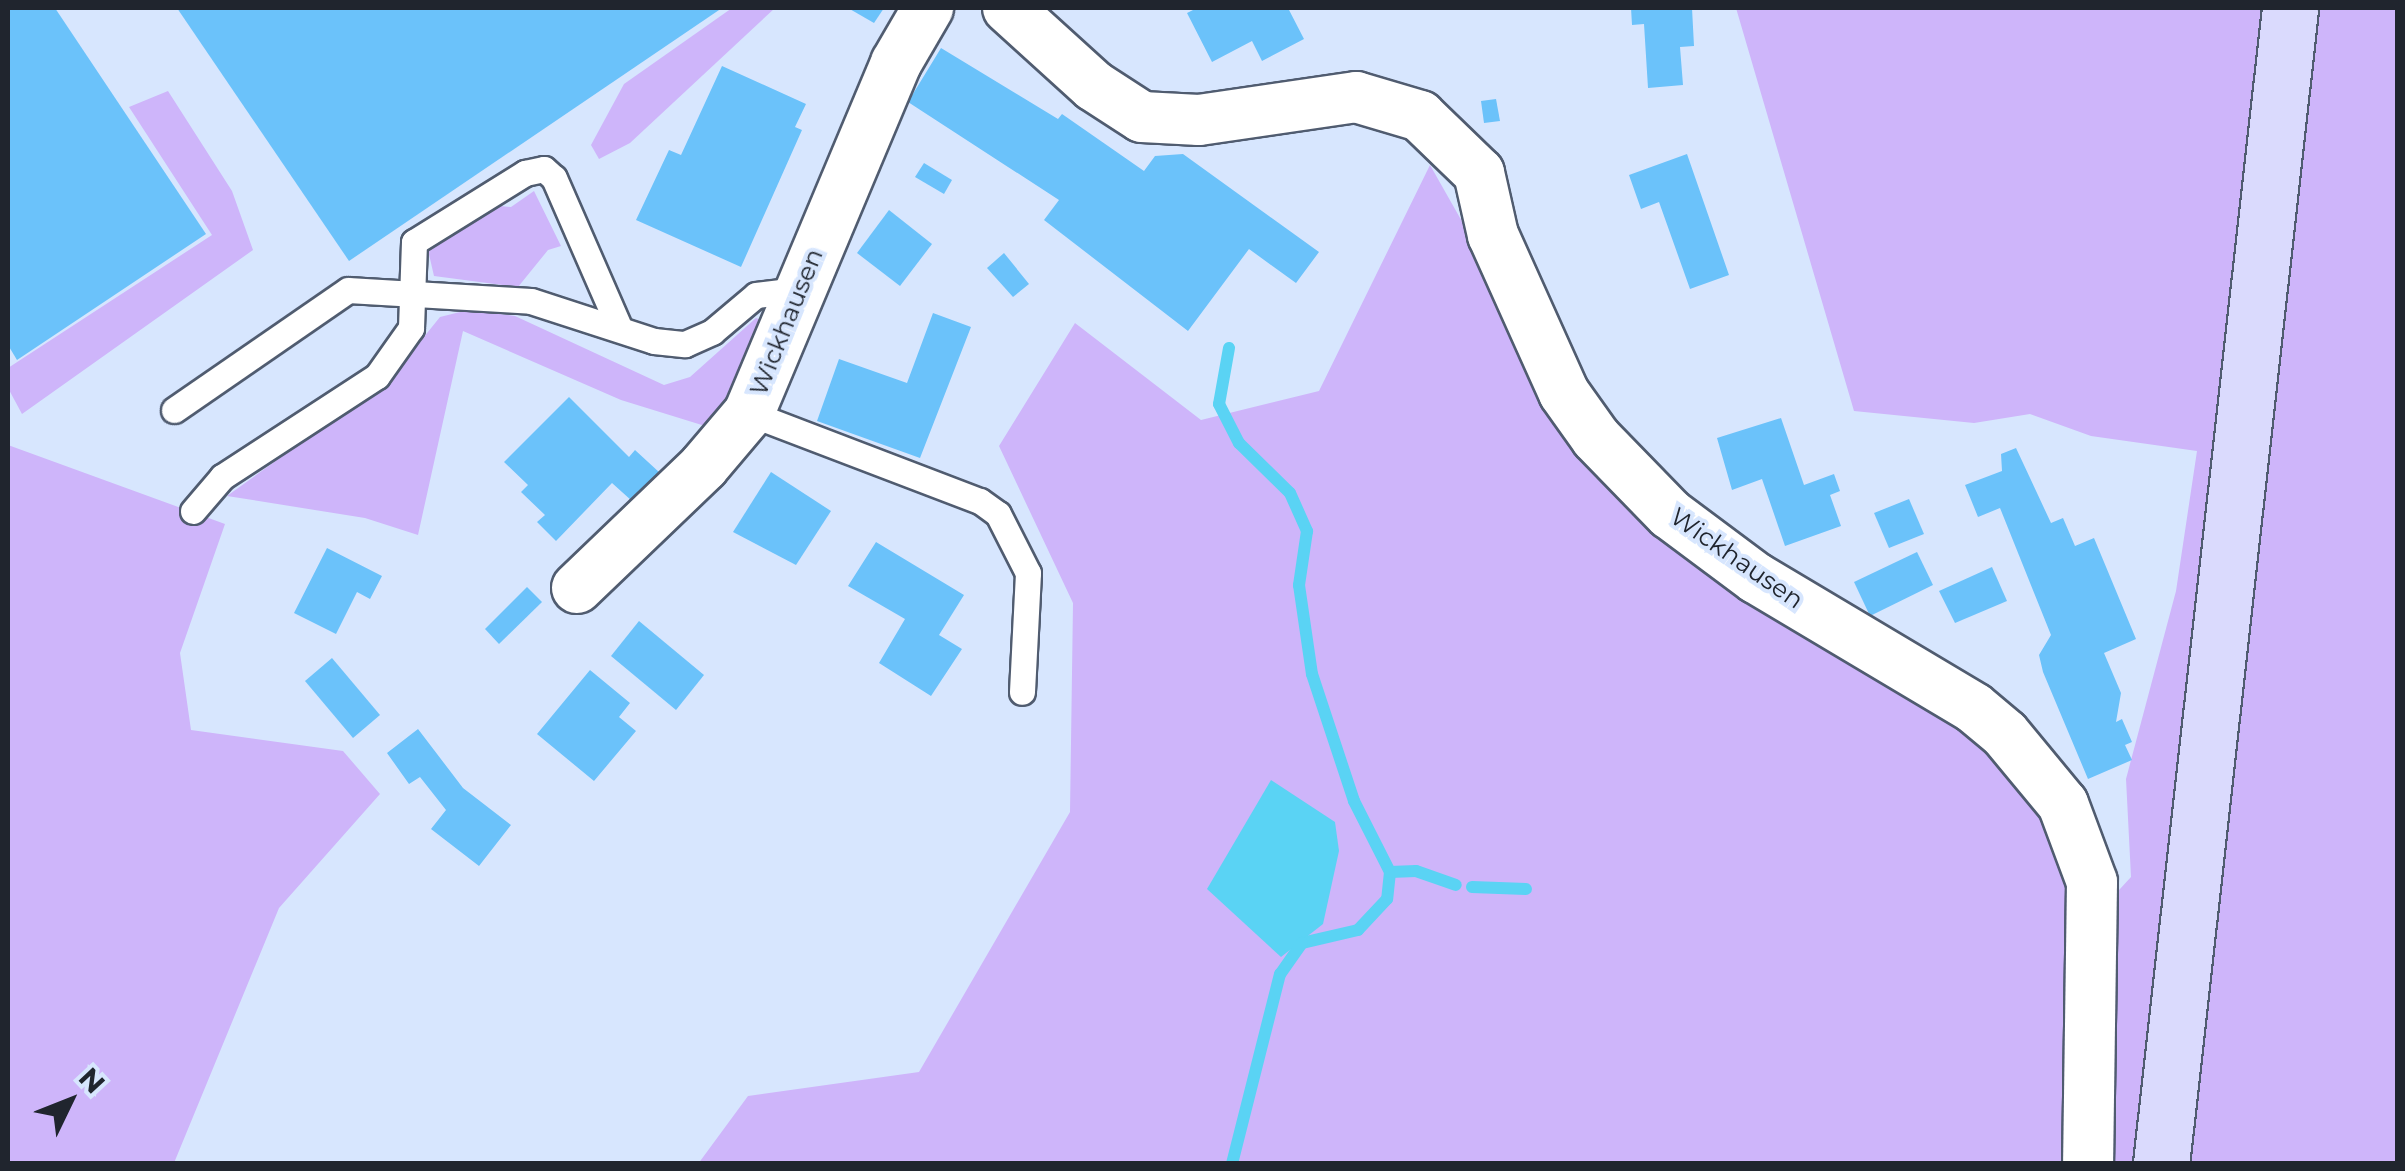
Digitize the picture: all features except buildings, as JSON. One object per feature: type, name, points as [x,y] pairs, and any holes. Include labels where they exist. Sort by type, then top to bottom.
[{"type":"main road","points":[[2162,1164],[2290,8]]},
{"type":"street","name":"Wickhausen","points":[[577,588],[704,466],[748,413],[896,63],[928,8]]},
{"type":"street","name":"Wickhausen","points":[[1008,8],[1094,86],[1142,117],[1198,120],[1356,97],[1420,116],[1479,174],[1501,252],[1564,393],[1596,438],[1670,514],[1756,578],[2006,734],[2063,804],[2092,882],[2088,1164]]},
{"type":"lane","points":[[193,511],[222,477],[376,376],[410,328],[414,242],[461,209],[544,169],[580,230],[620,329]]},
{"type":"lane","points":[[174,410],[348,290],[413,291],[531,302],[685,344],[712,332],[756,294],[798,290]]},
{"type":"lane","points":[[748,413],[980,501],[998,514],[1028,573],[1022,692]]},
{"type":"shaded area","points":[[732,8],[775,8],[630,143],[599,159],[591,145],[624,84]]},
{"type":"shaded area","points":[[1736,8],[2272,8],[2142,1163],[2104,1163],[2108,902],[2131,877],[2126,779],[2176,591],[2197,451],[2091,436],[2030,414],[1974,423],[1854,411]]},
{"type":"shaded area","points":[[2306,8],[2397,8],[2397,1163],[2178,1164]]},
{"type":"shaded area","points":[[168,91],[232,191],[253,250],[22,414],[8,388],[8,368],[212,235],[129,107]]},
{"type":"shaded area","points":[[1430,165],[1590,447],[1962,724],[2050,818],[2076,888],[2072,1163],[698,1164],[748,1096],[919,1072],[1070,812],[1073,603],[999,446],[1075,323],[1201,420],[1319,391]]},
{"type":"shaded area","points":[[534,191],[561,246],[548,250],[518,287],[434,276],[428,250],[491,205],[511,207]]},
{"type":"shaded area","points":[[468,310],[515,316],[664,385],[690,377],[756,318],[766,322],[718,430],[621,400],[463,331],[418,535],[365,518],[227,496],[390,379],[440,317]]},
{"type":"shaded area","points":[[8,445],[225,524],[180,653],[191,730],[343,751],[380,794],[279,908],[174,1163],[8,1163]]},
{"type":"water","points":[[1271,780],[1335,822],[1339,851],[1323,924],[1281,957],[1207,889]]},
{"type":"waterway","points":[[1229,348],[1219,404],[1239,443],[1290,493],[1307,531],[1299,585],[1312,674],[1354,801],[1390,872],[1387,899],[1358,930],[1302,943],[1280,974],[1232,1164]]},
{"type":"waterway","points":[[1390,872],[1416,871],[1456,885]]},
{"type":"waterway","points":[[1472,887],[1526,889]]}]
